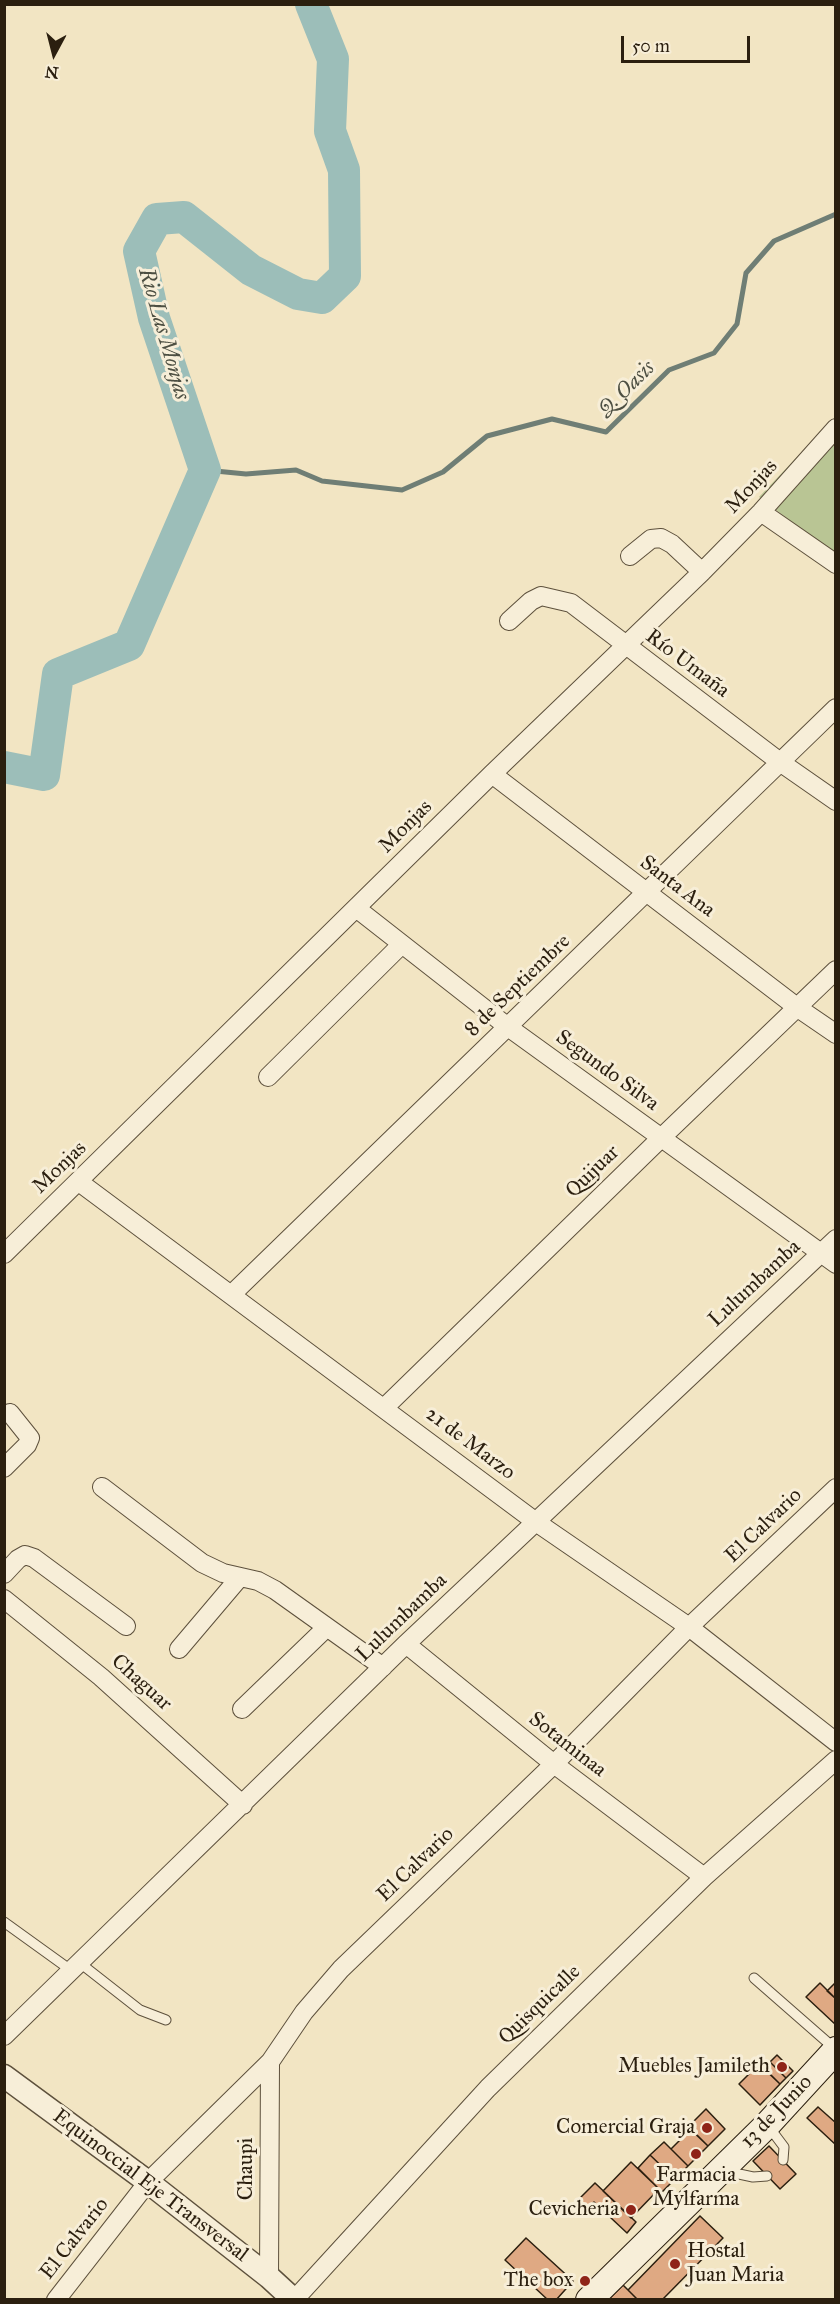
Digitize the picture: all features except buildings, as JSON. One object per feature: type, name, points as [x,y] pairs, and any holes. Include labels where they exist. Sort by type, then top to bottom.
[{"type":"main road","name":"13 de Junio","points":[[589,2300],[767,2125],[835,2050]]},
{"type":"street","name":"Monjas","points":[[4,1254],[492,774],[702,572],[761,512],[836,428]]},
{"type":"street","points":[[761,512],[836,564]]},
{"type":"street","points":[[630,556],[651,539],[661,538],[672,543],[702,572]]},
{"type":"street","name":"Río Umaña","points":[[509,621],[531,601],[541,596],[571,603],[780,762],[836,801]]},
{"type":"street","name":"8 de Septiembre","points":[[231,1295],[836,708]]},
{"type":"street","name":"Santa Ana","points":[[492,774],[798,1008],[836,1034]]},
{"type":"street","name":"Segundo Silva","points":[[356,908],[508,1027],[836,1264]]},
{"type":"street","points":[[268,1077],[402,944]]},
{"type":"street","name":"Quijuar","points":[[384,1408],[836,970]]},
{"type":"street","name":"21 de Marzo","points":[[79,1182],[536,1521],[690,1627],[836,1742]]},
{"type":"street","name":"Lulumbamba","points":[[4,2036],[406,1644],[836,1239]]},
{"type":"street","points":[[4,1468],[27,1445],[30,1438],[10,1413]]},
{"type":"street","points":[[102,1487],[202,1563],[223,1573],[258,1581],[275,1590],[383,1667]]},
{"type":"street","name":"El Calvario","points":[[56,2299],[148,2182],[270,2062],[304,2012],[341,1969],[554,1764],[690,1627],[836,1488]]},
{"type":"street","points":[[4,1574],[25,1555],[34,1558],[126,1626]]},
{"type":"street","points":[[178,1649],[240,1577]]},
{"type":"street","name":"Chaguar","points":[[4,1599],[101,1677],[243,1805]]},
{"type":"street","points":[[242,1709],[327,1628]]},
{"type":"street","name":"Sotaminaa","points":[[406,1644],[554,1764],[704,1877]]},
{"type":"street","name":"Quisquicalle","points":[[294,2300],[488,2088],[704,1877],[836,1760]]},
{"type":"street","name":"Chaupi","points":[[269,2277],[270,2062]]},
{"type":"street","name":"Equinoccial Eje Transversal","points":[[4,2076],[148,2182],[269,2277],[294,2300]]},
{"type":"lane","points":[[4,1922],[140,2010],[166,2020]]},
{"type":"lane","points":[[754,1978],[835,2050]]},
{"type":"lane","points":[[767,2125],[784,2147],[783,2160]]},
{"type":"lane","points":[[720,2170],[753,2177],[767,2176]]},
{"type":"green space","points":[[835,417],[835,555],[759,497]]},
{"type":"waterway","name":"Rio Las Monjas","points":[[4,767],[44,775],[58,674],[129,645],[205,470],[154,318],[139,251],[157,219],[184,217],[251,270],[298,294],[322,298],[345,276],[344,170],[330,131],[333,59],[311,4]]},
{"type":"waterway","name":"Q. Oasis","points":[[205,470],[246,474],[296,470],[322,481],[402,490],[443,472],[487,436],[552,419],[606,432],[669,370],[714,353],[737,324],[746,273],[774,241],[836,214]]},
{"type":"place","name":"Muebles Jamileth","points":[[782,2067]]},
{"type":"place","name":"Comercial Graja","points":[[707,2128]]},
{"type":"place","name":"Farmacia Mylfarma","points":[[696,2154]]},
{"type":"place","name":"Cevicheria","points":[[631,2210]]},
{"type":"place","name":"Hostal Juan Maria","points":[[675,2264]]},
{"type":"place","name":"The box","points":[[585,2281]]}]
